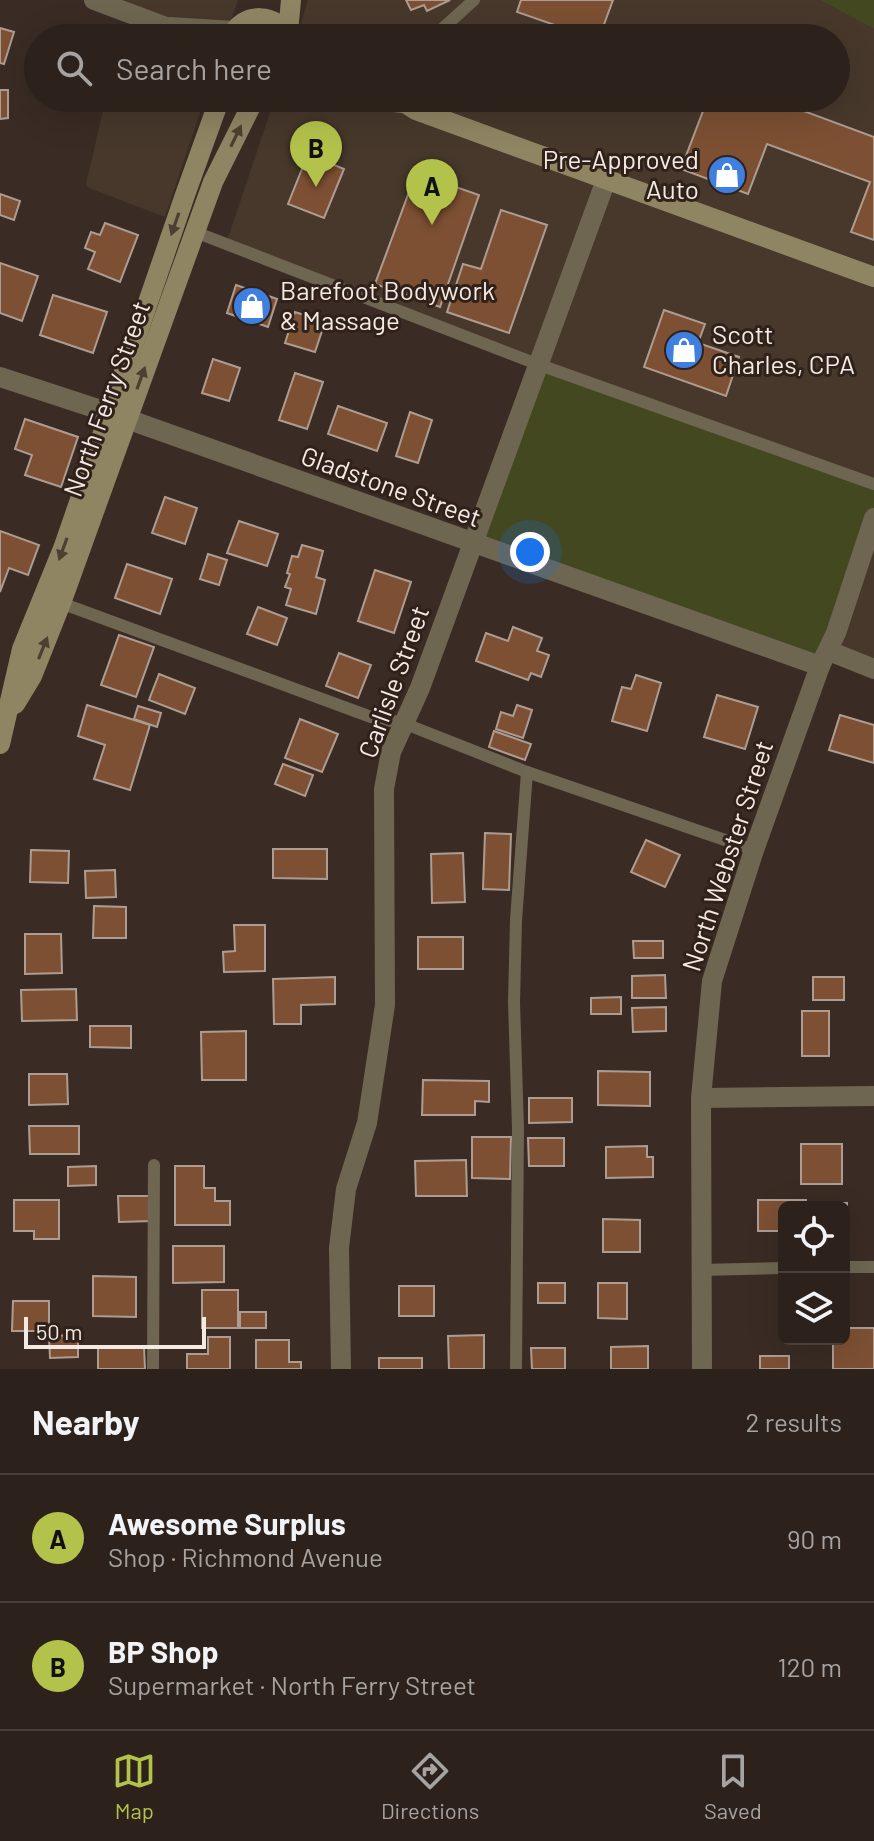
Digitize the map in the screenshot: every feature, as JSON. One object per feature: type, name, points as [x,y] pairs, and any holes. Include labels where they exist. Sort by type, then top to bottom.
[{"type":"street","points":[[94,0],[158,24]]},
{"type":"street","points":[[240,24],[253,0]]},
{"type":"street","points":[[290,24],[291,0]]},
{"type":"street","points":[[246,24],[255,18],[273,20],[277,24]]},
{"type":"street","name":"North Ferry Street","points":[[7,717],[32,676],[61,603],[216,112]]},
{"type":"street","name":"North Ferry Street","points":[[0,744],[22,649],[213,182],[248,112]]},
{"type":"street","points":[[421,112],[874,277]]},
{"type":"street","name":"Carlisle Street","points":[[341,1369],[339,1248],[346,1189],[367,1123],[385,1005],[384,789],[391,752],[420,688],[606,180]]},
{"type":"street","name":"Gladstone Street","points":[[0,377],[473,543],[825,658],[874,669]]},
{"type":"street","name":"North Webster Street","points":[[702,1369],[701,1098],[712,981],[754,850],[874,518]]},
{"type":"street","points":[[701,1098],[874,1096]]},
{"type":"lane","points":[[447,24],[474,0]]},
{"type":"lane","points":[[195,232],[537,364],[874,484]]},
{"type":"lane","points":[[61,603],[371,717],[403,723],[527,772],[754,850]]},
{"type":"lane","points":[[516,1369],[518,1128],[514,1002],[516,920],[527,772]]},
{"type":"lane","points":[[153,1369],[154,1165]]},
{"type":"lane","points":[[850,1267],[874,1267]]},
{"type":"lane","points":[[701,1270],[778,1268]]},
{"type":"shaded area","points":[[94,0],[238,0],[230,24],[132,24],[135,15]]},
{"type":"shaded area","points":[[308,0],[820,0],[874,29],[874,484],[226,244],[270,112],[850,112],[850,24],[300,24]]},
{"type":"shaded area","points":[[103,112],[200,112],[165,217],[89,188],[86,184]]},
{"type":"shaded area","points":[[874,518],[874,669],[829,651]]},
{"type":"green space","points":[[820,0],[874,0],[874,29]]},
{"type":"green space","points":[[537,364],[874,484],[874,518],[820,666],[473,543]]},
{"type":"building","points":[[406,0],[450,0],[427,11],[424,5],[411,10]]},
{"type":"building","points":[[521,0],[613,0],[604,24],[552,24],[517,12]]},
{"type":"building","points":[[0,28],[14,32],[4,64],[0,63]]},
{"type":"building","points":[[0,90],[8,90],[8,118],[0,119]]},
{"type":"building","name":"Pre-Approved Auto","points":[[703,112],[806,112],[874,137],[874,240],[851,232],[870,182],[767,144],[748,194],[681,169]]},
{"type":"building","points":[[308,154],[344,169],[324,218],[288,204]]},
{"type":"building","points":[[416,173],[479,195],[440,307],[375,284]]},
{"type":"building","points":[[0,194],[20,201],[14,220],[0,215]]},
{"type":"building","points":[[501,210],[547,225],[509,333],[447,312],[463,264],[481,269]]},
{"type":"building","points":[[105,223],[138,235],[120,282],[88,269],[95,252],[85,248],[91,232],[100,235]]},
{"type":"building","points":[[0,263],[38,276],[22,321],[0,313]]},
{"type":"building","name":"Barefoot Bodywork & Massage","points":[[236,285],[277,299],[268,327],[227,313]]},
{"type":"building","points":[[53,295],[107,312],[93,353],[40,335]]},
{"type":"building","name":"Scott Charles, CPA","points":[[664,310],[705,324],[698,343],[739,357],[726,396],[644,367]]},
{"type":"building","points":[[295,312],[325,322],[315,352],[285,343]]},
{"type":"building","points":[[213,359],[240,368],[229,401],[202,393]]},
{"type":"building","points":[[295,373],[323,382],[307,429],[279,420]]},
{"type":"building","points":[[338,406],[387,423],[377,451],[328,434]]},
{"type":"building","points":[[410,412],[432,420],[418,463],[396,456]]},
{"type":"building","points":[[25,419],[78,437],[61,487],[25,475],[32,455],[15,449]]},
{"type":"building","points":[[165,497],[197,508],[185,544],[152,533]]},
{"type":"building","points":[[239,521],[278,534],[267,566],[227,553]]},
{"type":"building","points":[[0,531],[39,545],[28,575],[9,568],[0,592]]},
{"type":"building","points":[[302,545],[323,551],[316,577],[325,580],[316,614],[286,605],[291,589],[285,587],[290,574],[287,573],[292,556],[298,557]]},
{"type":"building","points":[[208,554],[227,560],[219,585],[200,579]]},
{"type":"building","points":[[127,564],[172,579],[160,614],[115,598]]},
{"type":"building","points":[[375,570],[411,582],[394,633],[358,621]]},
{"type":"building","points":[[258,607],[287,618],[277,645],[247,634]]},
{"type":"building","points":[[513,627],[542,638],[537,651],[549,655],[541,677],[531,673],[528,680],[476,661],[486,633],[508,641]]},
{"type":"building","points":[[119,635],[154,647],[136,697],[101,685]]},
{"type":"building","points":[[339,653],[371,665],[358,698],[326,686]]},
{"type":"building","points":[[159,674],[195,688],[185,714],[149,700]]},
{"type":"building","points":[[636,675],[661,683],[647,731],[612,721],[622,687],[631,689]]},
{"type":"building","points":[[717,695],[758,707],[745,749],[704,737]]},
{"type":"building","points":[[87,705],[150,725],[130,790],[94,779],[105,745],[78,736]]},
{"type":"building","points":[[517,705],[532,710],[523,738],[496,729],[501,712],[513,716]]},
{"type":"building","points":[[138,706],[161,713],[157,727],[134,719]]},
{"type":"building","points":[[840,715],[874,725],[874,763],[829,750]]},
{"type":"building","points":[[300,719],[338,734],[322,772],[285,758]]},
{"type":"building","points":[[494,731],[531,744],[525,760],[489,747]]},
{"type":"building","points":[[283,764],[313,775],[305,796],[275,784]]},
{"type":"building","points":[[485,833],[511,834],[509,890],[483,889]]},
{"type":"building","points":[[646,840],[680,855],[665,887],[631,872]]},
{"type":"building","points":[[273,849],[327,849],[327,879],[273,878]]},
{"type":"building","points":[[31,850],[69,851],[68,883],[30,882]]},
{"type":"building","points":[[463,853],[465,902],[432,903],[431,854]]},
{"type":"building","points":[[115,870],[116,897],[86,898],[85,871]]},
{"type":"building","points":[[94,906],[126,907],[126,938],[93,938]]},
{"type":"building","points":[[234,925],[265,925],[265,971],[224,972],[223,952],[235,951]]},
{"type":"building","points":[[25,934],[61,934],[62,973],[25,974]]},
{"type":"building","points":[[418,937],[463,937],[463,969],[418,969]]},
{"type":"building","points":[[633,941],[663,941],[663,958],[634,958]]},
{"type":"building","points":[[665,975],[666,998],[632,998],[632,976]]},
{"type":"building","points":[[335,977],[335,1004],[301,1005],[301,1024],[274,1024],[273,979]]},
{"type":"building","points":[[813,977],[844,977],[844,1000],[813,1000]]},
{"type":"building","points":[[76,989],[77,1020],[22,1021],[21,990]]},
{"type":"building","points":[[621,997],[621,1014],[591,1014],[591,998]]},
{"type":"building","points":[[666,1007],[666,1031],[633,1032],[632,1008]]},
{"type":"building","points":[[802,1011],[829,1011],[829,1056],[802,1056]]},
{"type":"building","points":[[90,1026],[131,1026],[131,1048],[90,1047]]},
{"type":"building","points":[[246,1031],[246,1080],[202,1080],[201,1032]]},
{"type":"building","points":[[598,1071],[650,1072],[650,1106],[598,1105]]},
{"type":"building","points":[[29,1074],[67,1074],[68,1104],[29,1105]]},
{"type":"building","points":[[423,1080],[489,1081],[489,1102],[475,1101],[475,1115],[422,1115]]},
{"type":"building","points":[[529,1098],[572,1098],[572,1122],[529,1123]]},
{"type":"building","points":[[29,1126],[79,1126],[79,1154],[30,1154]]},
{"type":"building","points":[[472,1137],[511,1137],[510,1179],[472,1178]]},
{"type":"building","points":[[528,1138],[564,1138],[564,1166],[529,1166]]},
{"type":"building","points":[[801,1144],[842,1144],[842,1184],[801,1184]]},
{"type":"building","points":[[647,1146],[647,1157],[653,1157],[653,1177],[606,1178],[606,1147]]},
{"type":"building","points":[[466,1160],[467,1196],[416,1196],[415,1161]]},
{"type":"building","points":[[96,1166],[96,1185],[68,1186],[68,1167]]},
{"type":"building","points":[[175,1166],[204,1166],[204,1188],[215,1188],[215,1201],[230,1201],[230,1225],[175,1225]]},
{"type":"building","points":[[118,1196],[152,1196],[152,1221],[119,1222]]},
{"type":"building","points":[[14,1200],[59,1200],[59,1239],[34,1239],[34,1231],[14,1231]]},
{"type":"building","points":[[758,1200],[806,1200],[778,1201],[778,1231],[758,1231]]},
{"type":"building","points":[[603,1219],[640,1220],[640,1252],[603,1252]]},
{"type":"building","points":[[173,1246],[224,1246],[224,1282],[173,1283]]},
{"type":"building","points":[[93,1276],[136,1277],[136,1317],[93,1316]]},
{"type":"building","points":[[538,1283],[565,1283],[565,1303],[538,1303]]},
{"type":"building","points":[[598,1283],[627,1283],[627,1319],[598,1318]]},
{"type":"building","points":[[399,1286],[434,1286],[434,1316],[399,1316]]},
{"type":"building","points":[[202,1290],[238,1290],[238,1328],[202,1328]]},
{"type":"building","points":[[13,1301],[49,1301],[49,1331],[12,1331]]},
{"type":"building","points":[[240,1312],[266,1312],[266,1328],[240,1328]]},
{"type":"building","points":[[850,1328],[874,1328],[874,1369],[833,1369],[833,1345],[850,1345]]},
{"type":"building","points":[[78,1335],[78,1357],[50,1358],[49,1336]]},
{"type":"building","points":[[484,1335],[484,1369],[449,1369],[448,1336]]},
{"type":"building","points":[[208,1337],[230,1337],[230,1369],[187,1369],[187,1354],[208,1354]]},
{"type":"building","points":[[256,1340],[289,1340],[289,1362],[301,1362],[301,1369],[256,1369]]},
{"type":"building","points":[[648,1346],[648,1369],[611,1369],[611,1347]]},
{"type":"building","points":[[144,1347],[145,1369],[98,1369],[98,1348]]},
{"type":"building","points":[[531,1348],[565,1348],[565,1369],[532,1369]]},
{"type":"building","points":[[760,1356],[789,1356],[789,1369],[760,1369]]},
{"type":"building","points":[[379,1358],[422,1358],[422,1369],[379,1369]]},
{"type":"place","name":"Pre-Approved Auto","points":[[727,175]]},
{"type":"place","name":"BP Shop","points":[[316,187]]},
{"type":"place","name":"Awesome Surplus","points":[[432,225]]},
{"type":"place","name":"Barefoot Bodywork & Massage","points":[[252,306]]},
{"type":"place","name":"Scott Charles, CPA","points":[[684,350]]}]
